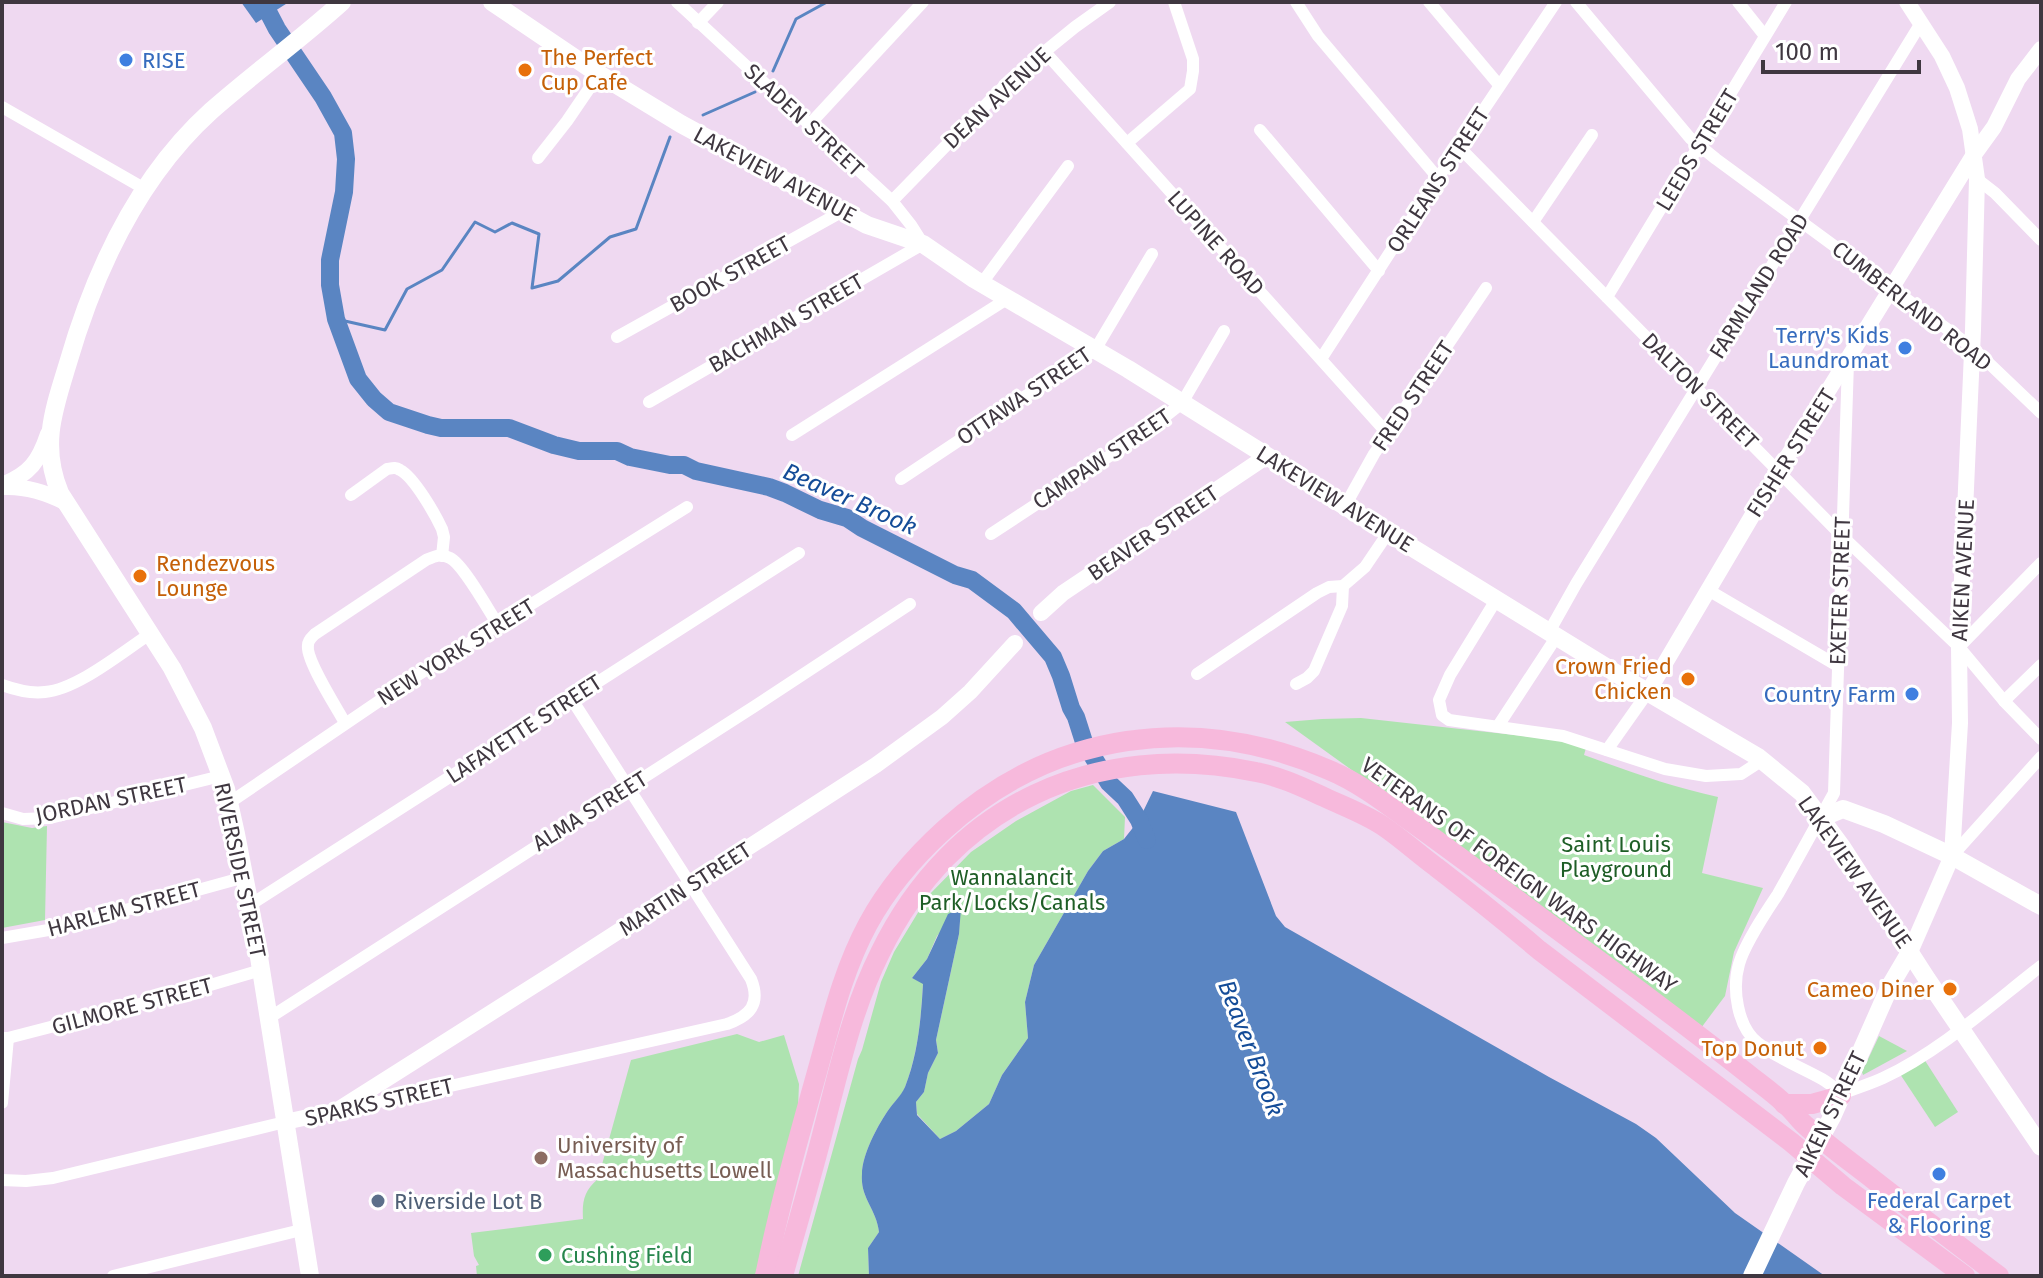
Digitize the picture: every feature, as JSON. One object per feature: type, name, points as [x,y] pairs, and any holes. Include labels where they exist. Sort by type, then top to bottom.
[{"type":"main road","name":"RIVERSIDE STREET","points":[[310,1276],[250,905],[221,776],[193,706],[172,668],[65,502],[55,480],[49,452],[50,429],[79,325],[108,258],[145,189],[210,112],[342,2]]},
{"type":"main road","name":"LAKEVIEW AVENUE","points":[[492,2],[599,74],[681,124],[867,225],[923,244],[1007,299],[1182,403],[1496,600],[1761,761],[1802,793],[1821,818],[2041,1147]]},
{"type":"main road","name":"VETERANS OF FOREIGN WARS HIGHWAY","points":[[765,1276],[777,1221],[840,993],[851,960],[872,917],[907,866],[952,822],[1010,781],[1055,759],[1108,744],[1167,737],[1241,742],[1293,756],[1332,771],[1363,788],[1442,843],[1683,1025],[1784,1104],[1821,1138]]},
{"type":"main road","name":"VETERANS OF FOREIGN WARS HIGHWAY","points":[[783,1276],[848,1035],[868,980],[893,928],[924,880],[981,827],[1027,797],[1063,781],[1120,766],[1170,762],[1258,772],[1298,785],[1382,825],[1810,1158]]},
{"type":"main road","points":[[1821,818],[1843,809],[1884,824],[1952,856],[2041,906]]},
{"type":"main road","name":"AIKEN STREET","points":[[1752,1276],[1842,1095],[1890,986],[1910,952]]},
{"type":"main road","points":[[1784,1104],[1812,1104],[1842,1095]]},
{"type":"main road","points":[[1821,1138],[1999,1276]]},
{"type":"main road","points":[[1810,1158],[1965,1276]]},
{"type":"street","name":"SLADEN STREET","points":[[677,2],[892,201],[923,244]]},
{"type":"street","points":[[698,23],[718,2]]},
{"type":"street","points":[[809,125],[923,2]]},
{"type":"street","name":"DEAN AVENUE","points":[[892,201],[1010,80],[1110,2]]},
{"type":"street","points":[[1127,143],[1190,89],[1193,59],[1174,2]]},
{"type":"street","points":[[1296,2],[1318,36],[1438,178]]},
{"type":"street","points":[[1429,2],[1499,85]]},
{"type":"street","name":"ORLEANS STREET","points":[[1321,359],[1556,2]]},
{"type":"street","name":"CUMBERLAND ROAD","points":[[1576,2],[1690,138],[1973,348],[2041,413]]},
{"type":"street","points":[[1738,2],[1765,36]]},
{"type":"street","name":"LEEDS STREET","points":[[1607,297],[1786,2]]},
{"type":"street","name":"AIKEN AVENUE","points":[[1907,2],[1942,56],[1957,88],[1970,129],[1977,179],[1973,348],[1959,647],[1960,723],[1952,856],[1910,952]]},
{"type":"street","name":"FARMLAND ROAD","points":[[1498,726],[1553,634],[1576,584],[1921,23]]},
{"type":"street","points":[[1973,156],[1994,127],[2018,79],[2041,49]]},
{"type":"street","name":"LUPINE ROAD","points":[[1045,52],[1387,433]]},
{"type":"street","points":[[538,158],[599,74]]},
{"type":"street","points":[[2,107],[145,189]]},
{"type":"street","points":[[1260,130],[1379,271]]},
{"type":"street","points":[[1533,222],[1592,135]]},
{"type":"street","name":"DALTON STREET","points":[[1459,147],[1778,472],[1959,647],[2041,739]]},
{"type":"street","name":"FISHER STREET","points":[[1607,750],[1648,692],[1778,472],[1973,156]]},
{"type":"street","points":[[982,283],[1068,166]]},
{"type":"street","points":[[1977,179],[2041,240]]},
{"type":"street","name":"BOOK STREET","points":[[617,337],[843,211]]},
{"type":"street","name":"BACHMAN STREET","points":[[649,402],[923,244]]},
{"type":"street","name":"OTTAWA STREET","points":[[901,479],[1095,350],[1152,254]]},
{"type":"street","name":"FRED STREET","points":[[1345,506],[1387,433],[1486,288]]},
{"type":"street","points":[[792,435],[1007,299]]},
{"type":"street","name":"CAMPAW STREET","points":[[991,534],[1143,434],[1182,403],[1224,331]]},
{"type":"street","name":"EXETER STREET","points":[[1842,1095],[1823,1079],[1792,1065],[1757,1043],[1746,1031],[1737,988],[1739,964],[1834,793],[1848,361]]},
{"type":"street","points":[[2,486],[29,470],[43,449],[50,429]]},
{"type":"street","name":"BEAVER STREET","points":[[1041,613],[1076,584],[1267,456]]},
{"type":"street","points":[[351,495],[387,469],[402,471],[438,521],[444,537],[442,556]]},
{"type":"street","points":[[2,486],[42,491],[65,502]]},
{"type":"street","name":"NEW YORK STREET","points":[[229,803],[410,680],[687,507]]},
{"type":"street","points":[[1197,674],[1317,593],[1329,587],[1343,586],[1365,567],[1388,533]]},
{"type":"street","name":"LAFAYETTE STREET","points":[[250,905],[799,553]]},
{"type":"street","points":[[345,723],[313,666],[308,655],[308,644],[315,634],[426,560],[436,555],[458,563],[498,625]]},
{"type":"street","points":[[1959,647],[2041,563]]},
{"type":"street","points":[[1296,684],[1314,671],[1342,606],[1343,586]]},
{"type":"street","points":[[1708,590],[1838,666]]},
{"type":"street","points":[[1496,600],[1450,675],[1439,700],[1442,715],[1449,720],[1563,736],[1665,769],[1709,776],[1741,774],[1761,761]]},
{"type":"street","name":"ALMA STREET","points":[[269,1018],[910,604]]},
{"type":"street","points":[[2,685],[34,693],[59,690],[87,676],[150,634]]},
{"type":"street","name":"MARTIN STREET","points":[[336,1111],[690,886],[929,729],[970,692],[1015,643]]},
{"type":"street","points":[[2004,701],[2041,665]]},
{"type":"street","points":[[571,698],[690,886]]},
{"type":"street","points":[[1952,856],[2041,757]]},
{"type":"street","name":"JORDAN STREET","points":[[2,813],[23,819],[50,818],[221,776]]},
{"type":"street","name":"HARLEM STREET","points":[[2,938],[60,928],[245,877]]},
{"type":"street","name":"SPARKS STREET","points":[[2,1180],[53,1178],[740,1019],[751,1010],[755,989],[690,886]]},
{"type":"street","points":[[1842,1095],[1885,1077],[1961,1029],[2041,966]]},
{"type":"street","name":"GILMORE STREET","points":[[5,1038],[261,970]]},
{"type":"street","points":[[2,1103],[5,1038]]},
{"type":"street","points":[[113,1276],[301,1230]]},
{"type":"green space","name":"Saint Louis Playground","points":[[1361,718],[1552,739],[1586,748],[1584,755],[1617,767],[1718,797],[1702,873],[1763,888],[1734,952],[1725,996],[1701,1028],[1492,871],[1285,722]]},
{"type":"green space","name":"Wannalancit Park/Locks/Canals","points":[[1093,785],[1125,817],[1124,839],[1103,851],[1088,871],[1034,965],[1025,1002],[1028,1038],[1002,1075],[989,1104],[956,1131],[940,1139],[917,1114],[916,1102],[924,1092],[928,1073],[938,1053],[936,1040],[959,934],[960,909],[937,936],[927,959],[912,978],[923,983],[913,1061],[904,1090],[879,1125],[864,1158],[863,1190],[879,1232],[868,1248],[869,1276],[798,1276],[858,1059],[881,982],[894,952],[928,896],[971,852],[1016,821],[1071,791]]},
{"type":"green space","points":[[2,822],[32,828],[47,826],[45,920],[2,928]]},
{"type":"green space","points":[[737,1034],[759,1042],[784,1035],[799,1084],[798,1108],[755,1276],[477,1276],[476,1266],[479,1265],[474,1256],[471,1233],[583,1219],[585,1197],[598,1179],[631,1060]]},
{"type":"green space","points":[[1879,1036],[1907,1051],[1863,1075],[1862,1072]]},
{"type":"green space","points":[[1924,1059],[1958,1112],[1935,1127],[1900,1074]]},
{"type":"water","points":[[241,2],[289,2],[256,23]]},
{"type":"water","points":[[1153,791],[1236,812],[1276,916],[1285,927],[1636,1124],[1656,1138],[1735,1213],[1825,1276],[869,1276],[868,1248],[879,1232],[863,1190],[863,1166],[875,1133],[903,1090],[909,1075],[918,1036],[923,984],[912,978],[927,959],[948,914],[961,908],[959,934],[936,1040],[938,1053],[928,1073],[924,1092],[916,1102],[917,1115],[940,1139],[956,1131],[989,1104],[1002,1075],[1028,1038],[1025,1002],[1034,965],[1088,871],[1103,851],[1124,839],[1139,820]]},
{"type":"waterway","name":"Beaver Brook","points":[[263,2],[343,133],[346,159],[344,192],[330,260],[330,285],[336,319],[358,379],[374,399],[389,412],[441,428],[509,428],[579,451],[617,451],[630,457],[684,465],[696,471],[769,487],[820,510],[847,518],[955,575],[972,580],[1014,611],[1053,657],[1084,742],[1109,783],[1125,798],[1147,840]]},
{"type":"waterway","points":[[773,71],[796,19],[827,2]]},
{"type":"waterway","points":[[703,115],[755,92]]},
{"type":"waterway","points":[[336,319],[385,330],[407,289],[442,270],[475,222],[495,232],[512,223],[539,234],[532,288],[558,281],[610,237],[636,229],[670,137]]},
{"type":"place","name":"RISE","points":[[126,60]]},
{"type":"place","name":"The Perfect Cup Cafe","points":[[525,70]]},
{"type":"place","name":"Terry's Kids Laundromat","points":[[1905,348]]},
{"type":"place","name":"Rendezvous Lounge","points":[[140,576]]},
{"type":"place","name":"Crown Fried Chicken","points":[[1688,679]]},
{"type":"place","name":"Country Farm","points":[[1912,694]]},
{"type":"place","name":"Cameo Diner","points":[[1950,989]]},
{"type":"place","name":"Top Donut","points":[[1820,1048]]},
{"type":"place","name":"University of Massachusetts Lowell","points":[[541,1158]]},
{"type":"place","name":"Federal Carpet & Flooring","points":[[1939,1174]]},
{"type":"place","name":"Riverside Lot B","points":[[378,1201]]},
{"type":"place","name":"Cushing Field","points":[[545,1255]]}]
